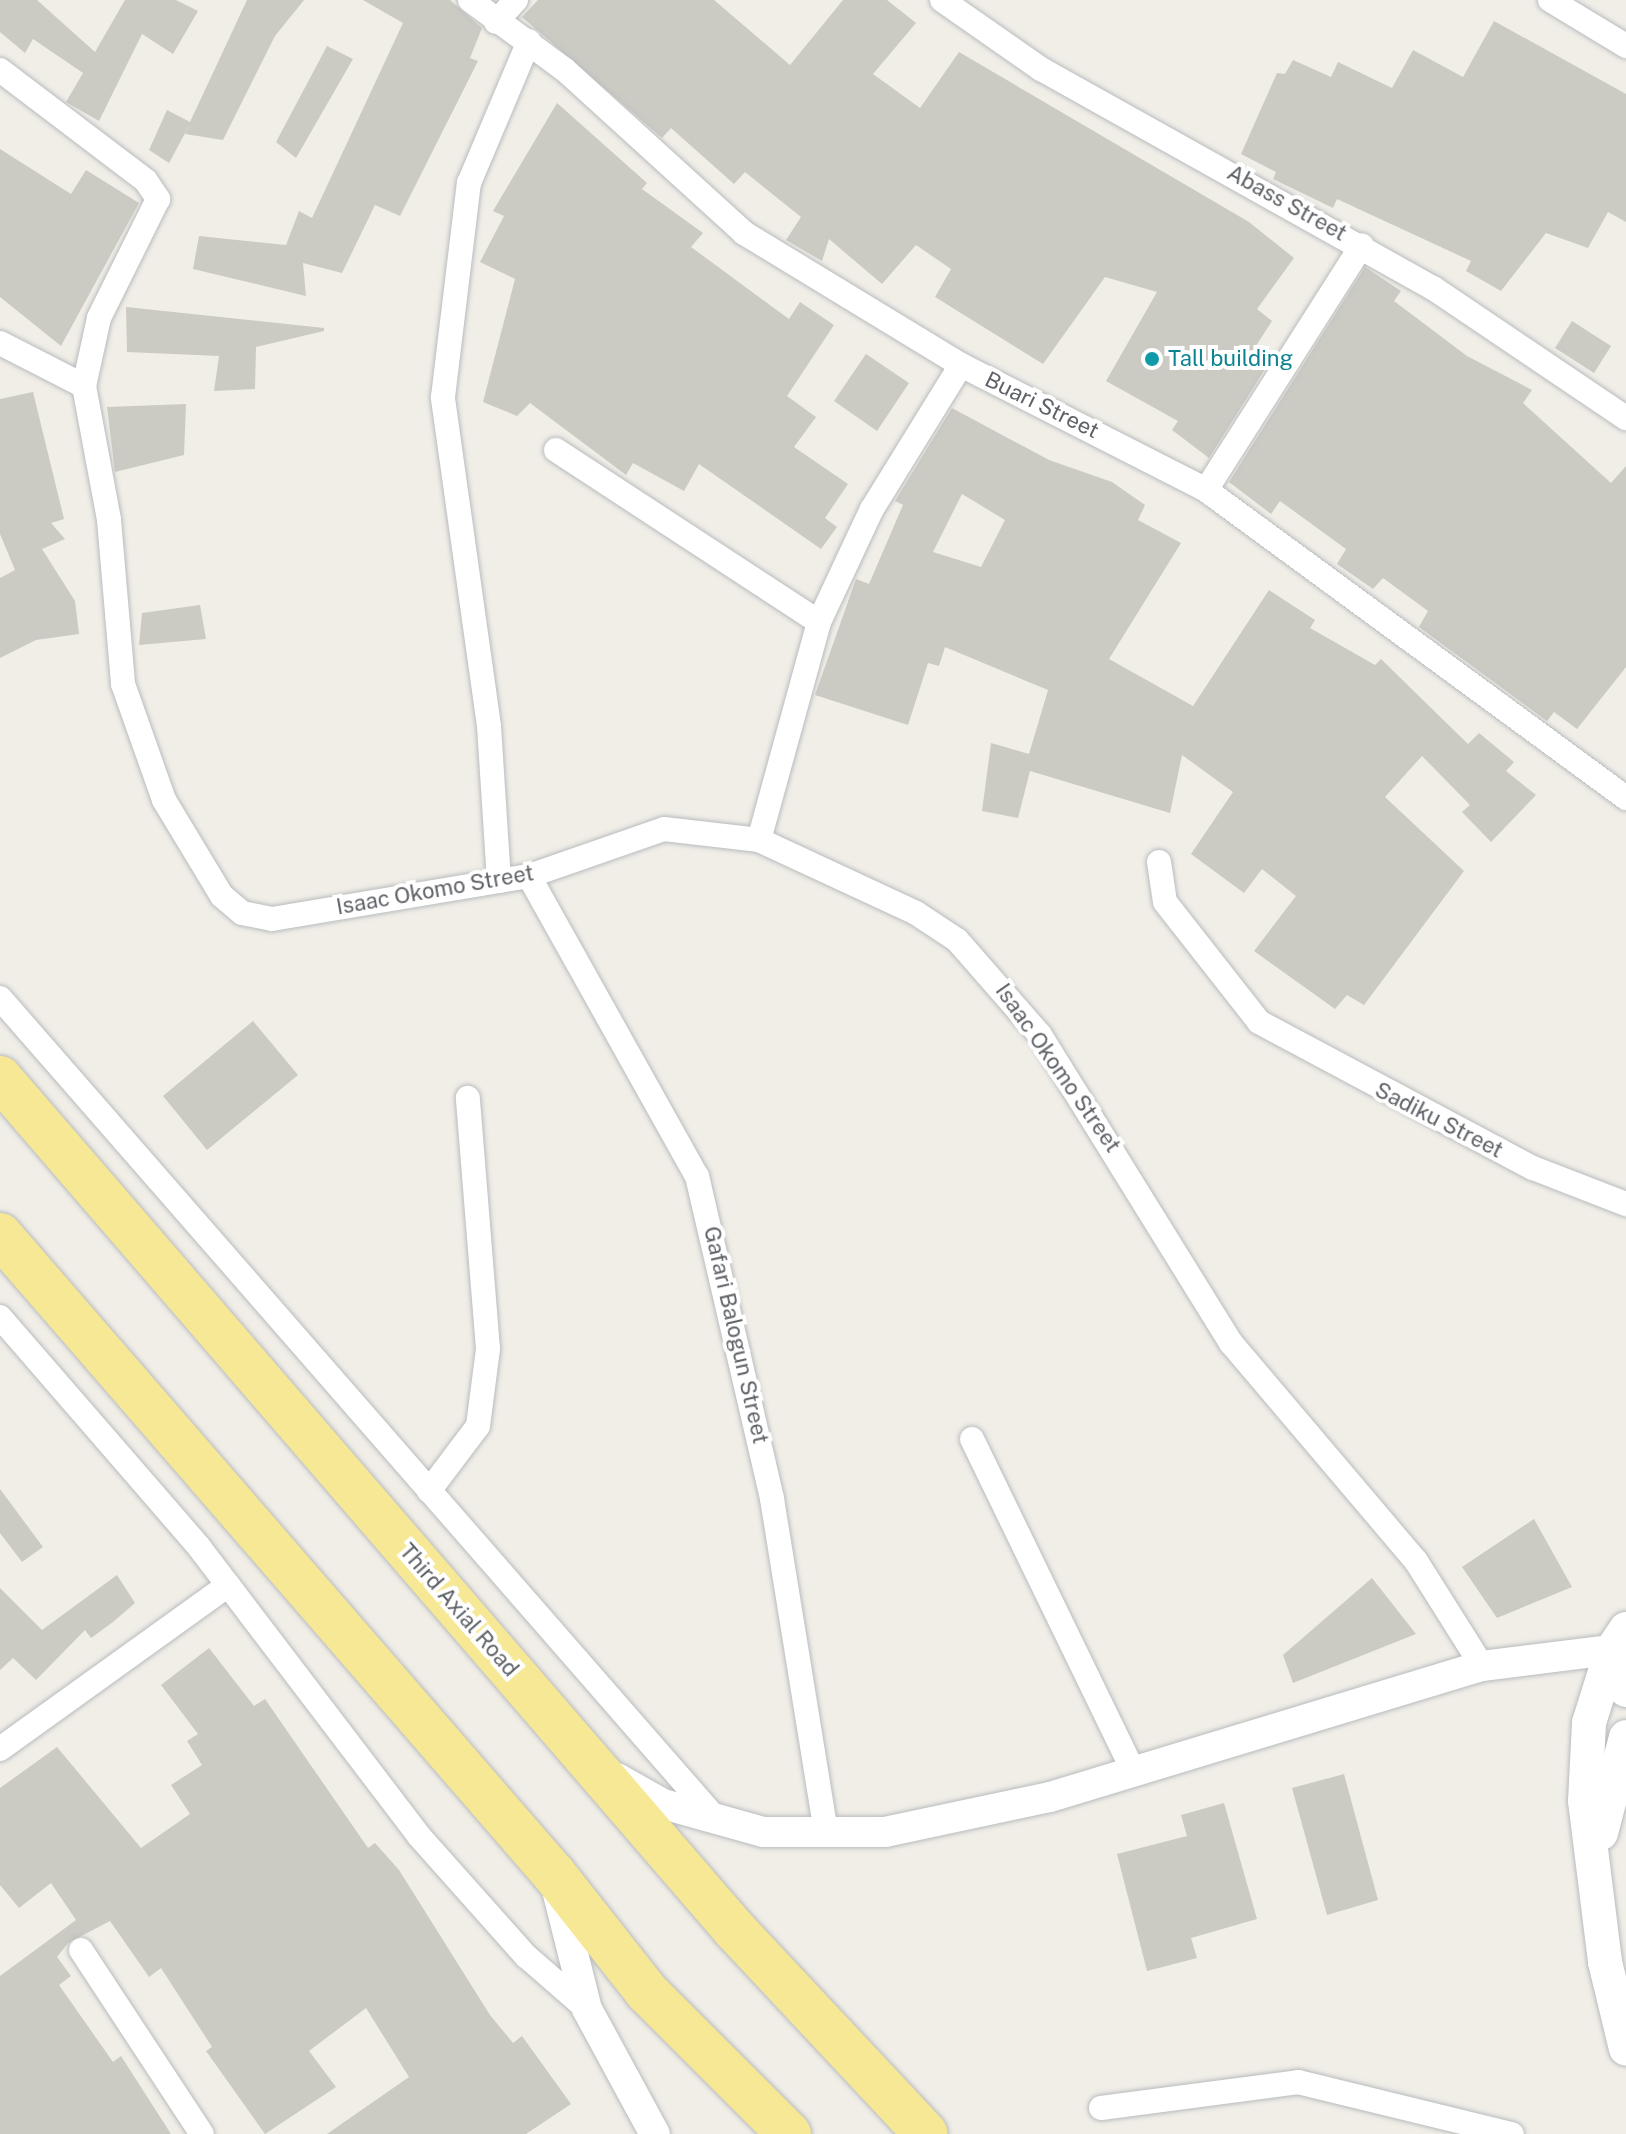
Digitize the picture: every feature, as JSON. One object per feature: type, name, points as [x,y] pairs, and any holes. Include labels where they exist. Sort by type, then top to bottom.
[{"type":"highway","name":"Third Axial Road","points":[[0,1078],[580,1749],[926,2134]]},
{"type":"highway","points":[[0,1235],[386,1684],[554,1874],[647,1992],[789,2134]]},
{"type":"main road","points":[[1615,1646],[1626,1690]]},
{"type":"main road","points":[[1615,1646],[1585,1762],[1598,1909],[1626,2049]]},
{"type":"main road","points":[[1598,1909],[1601,1831],[1626,1737]]},
{"type":"street","name":"Buari Street","points":[[470,0],[496,22],[529,41],[744,233],[961,365],[1206,490],[1626,798]]},
{"type":"street","points":[[496,22],[516,0]]},
{"type":"street","name":"Abass Street","points":[[942,0],[1041,69],[1362,245],[1623,409]]},
{"type":"street","points":[[1550,0],[1626,46]]},
{"type":"street","points":[[499,881],[489,726],[443,397],[469,183],[529,41]]},
{"type":"street","name":"Isaac Okomo Street","points":[[0,70],[146,181],[158,199],[99,318],[84,386],[109,520],[123,684],[164,800],[222,896],[242,913],[272,919],[529,876],[664,829],[759,840],[916,913],[957,940],[997,980],[1111,1140],[1231,1343],[1416,1561],[1482,1666]]},
{"type":"street","points":[[1206,490],[1362,245]]},
{"type":"street","points":[[0,343],[84,386]]},
{"type":"street","points":[[759,840],[819,622],[872,509],[961,365]]},
{"type":"street","points":[[556,450],[819,622]]},
{"type":"street","name":"Sadiku Street","points":[[1159,862],[1165,902],[1259,1022],[1533,1168],[1626,1204]]},
{"type":"street","name":"Gafari Balogun Street","points":[[529,876],[697,1176],[772,1499],[826,1834]]},
{"type":"street","points":[[0,998],[716,1819]]},
{"type":"street","points":[[429,1491],[478,1426],[488,1349],[468,1098]]},
{"type":"street","points":[[0,1317],[228,1585],[419,1836],[526,1956],[587,2009]]},
{"type":"street","points":[[972,1439],[1133,1770]]},
{"type":"street","points":[[0,1749],[228,1585]]},
{"type":"street","points":[[580,1749],[663,1804],[763,1832],[826,1834],[964,1817],[1482,1666],[1615,1646]]},
{"type":"street","points":[[554,1874],[587,2009],[655,2134]]},
{"type":"street","points":[[81,1950],[202,2134]]},
{"type":"street","points":[[1101,2108],[1298,2082],[1512,2134]]},
{"type":"building","points":[[0,0],[37,0],[95,52],[125,0],[176,0],[198,11],[173,54],[142,34],[99,121],[66,102],[83,73],[33,39],[25,53],[0,32]]},
{"type":"building","points":[[247,0],[304,0],[275,36],[223,140],[185,134],[190,124],[169,163],[149,150],[167,110],[190,122]]},
{"type":"building","points":[[363,0],[450,0],[482,28],[470,58],[478,61],[400,216],[375,205],[342,273],[303,263],[306,296],[193,269],[199,236],[286,245],[299,211],[312,218],[403,23]]},
{"type":"building","points":[[538,0],[714,0],[790,65],[843,0],[887,0],[916,23],[873,74],[920,108],[959,52],[1249,222],[1294,258],[1257,309],[1272,321],[1250,355],[1267,366],[1209,458],[1172,430],[1178,421],[1106,381],[1157,292],[1105,277],[1043,364],[935,297],[951,269],[916,245],[882,284],[829,239],[822,261],[786,240],[801,217],[745,172],[734,184],[671,128],[662,138],[522,17]]},
{"type":"building","points":[[1494,21],[1626,94],[1626,222],[1608,212],[1588,248],[1546,233],[1501,291],[1466,271],[1471,261],[1337,199],[1333,208],[1273,179],[1276,172],[1241,154],[1277,73],[1285,74],[1293,60],[1331,77],[1338,62],[1392,88],[1413,50],[1463,77]]},
{"type":"building","points":[[327,46],[353,59],[296,158],[276,142]]},
{"type":"building","points":[[557,103],[647,183],[642,189],[703,233],[691,247],[789,319],[800,302],[834,325],[787,396],[816,417],[794,447],[848,484],[825,518],[837,527],[821,549],[699,464],[684,491],[633,463],[626,475],[530,403],[517,416],[483,402],[515,279],[480,262],[504,216],[493,211]]},
{"type":"building","points":[[0,149],[71,194],[86,170],[139,203],[61,346],[0,297]]},
{"type":"building","points":[[1365,267],[1401,291],[1394,301],[1467,356],[1532,390],[1523,403],[1611,483],[1626,466],[1626,667],[1577,729],[1554,712],[1547,721],[1419,627],[1428,611],[1383,578],[1373,589],[1337,564],[1346,549],[1280,501],[1271,514],[1229,482]]},
{"type":"building","points":[[126,307],[324,328],[324,331],[256,347],[255,389],[214,391],[219,356],[127,352]]},
{"type":"building","points":[[1572,321],[1611,346],[1594,373],[1555,348]]},
{"type":"building","points":[[866,354],[909,383],[877,431],[834,401]]},
{"type":"building","points":[[33,392],[64,519],[51,523],[65,539],[42,549],[75,601],[79,634],[36,640],[0,658],[0,578],[15,570],[0,534],[0,399]]},
{"type":"building","points":[[186,404],[184,455],[115,472],[107,407]]},
{"type":"building","points":[[952,408],[1049,460],[1112,482],[1145,505],[1138,520],[1181,543],[1109,659],[1193,706],[1269,590],[1315,620],[1310,628],[1375,665],[1381,659],[1468,744],[1479,733],[1514,762],[1506,771],[1536,795],[1491,842],[1462,812],[1470,805],[1422,756],[1385,797],[1464,871],[1364,1005],[1347,995],[1335,1009],[1254,951],[1296,896],[1262,869],[1244,893],[1191,854],[1233,792],[1182,755],[1170,813],[1030,771],[1018,818],[982,811],[991,743],[1029,754],[1048,690],[945,647],[939,666],[928,663],[908,725],[815,695],[856,579],[869,584],[903,505],[895,501]],"holes":[[[962,494],[1005,520],[981,567],[933,552]]]},
{"type":"building","points":[[200,605],[206,639],[139,645],[142,613]]},
{"type":"building","points":[[253,1021],[298,1075],[207,1150],[163,1096]]},
{"type":"building","points":[[0,1489],[43,1547],[22,1562],[0,1533]]},
{"type":"building","points":[[1534,1519],[1572,1587],[1497,1618],[1462,1567]]},
{"type":"building","points":[[117,1575],[135,1603],[113,1622],[91,1638],[85,1630],[36,1680],[13,1658],[0,1670],[0,1588],[42,1630]]},
{"type":"building","points":[[1372,1578],[1416,1634],[1293,1683],[1283,1655]]},
{"type":"building","points":[[209,1648],[254,1706],[265,1699],[368,1848],[375,1843],[399,1870],[490,2015],[513,2043],[522,2036],[571,2104],[526,2134],[327,2134],[409,2077],[366,2008],[309,2051],[336,2087],[265,2134],[206,2051],[212,2047],[161,1968],[149,1977],[110,1921],[68,1943],[57,1957],[71,1976],[59,1985],[113,2062],[121,2056],[171,2134],[0,2134],[0,1976],[76,1920],[51,1883],[19,1908],[0,1885],[0,1788],[57,1747],[141,1848],[190,1814],[171,1785],[202,1765],[187,1741],[198,1734],[161,1685]]},
{"type":"building","points":[[1344,1774],[1378,1900],[1327,1915],[1292,1788]]},
{"type":"building","points":[[1224,1803],[1257,1919],[1191,1938],[1197,1958],[1147,1971],[1117,1854],[1187,1836],[1181,1815]]},
{"type":"place","name":"Tall building","points":[[1152,359]]}]
